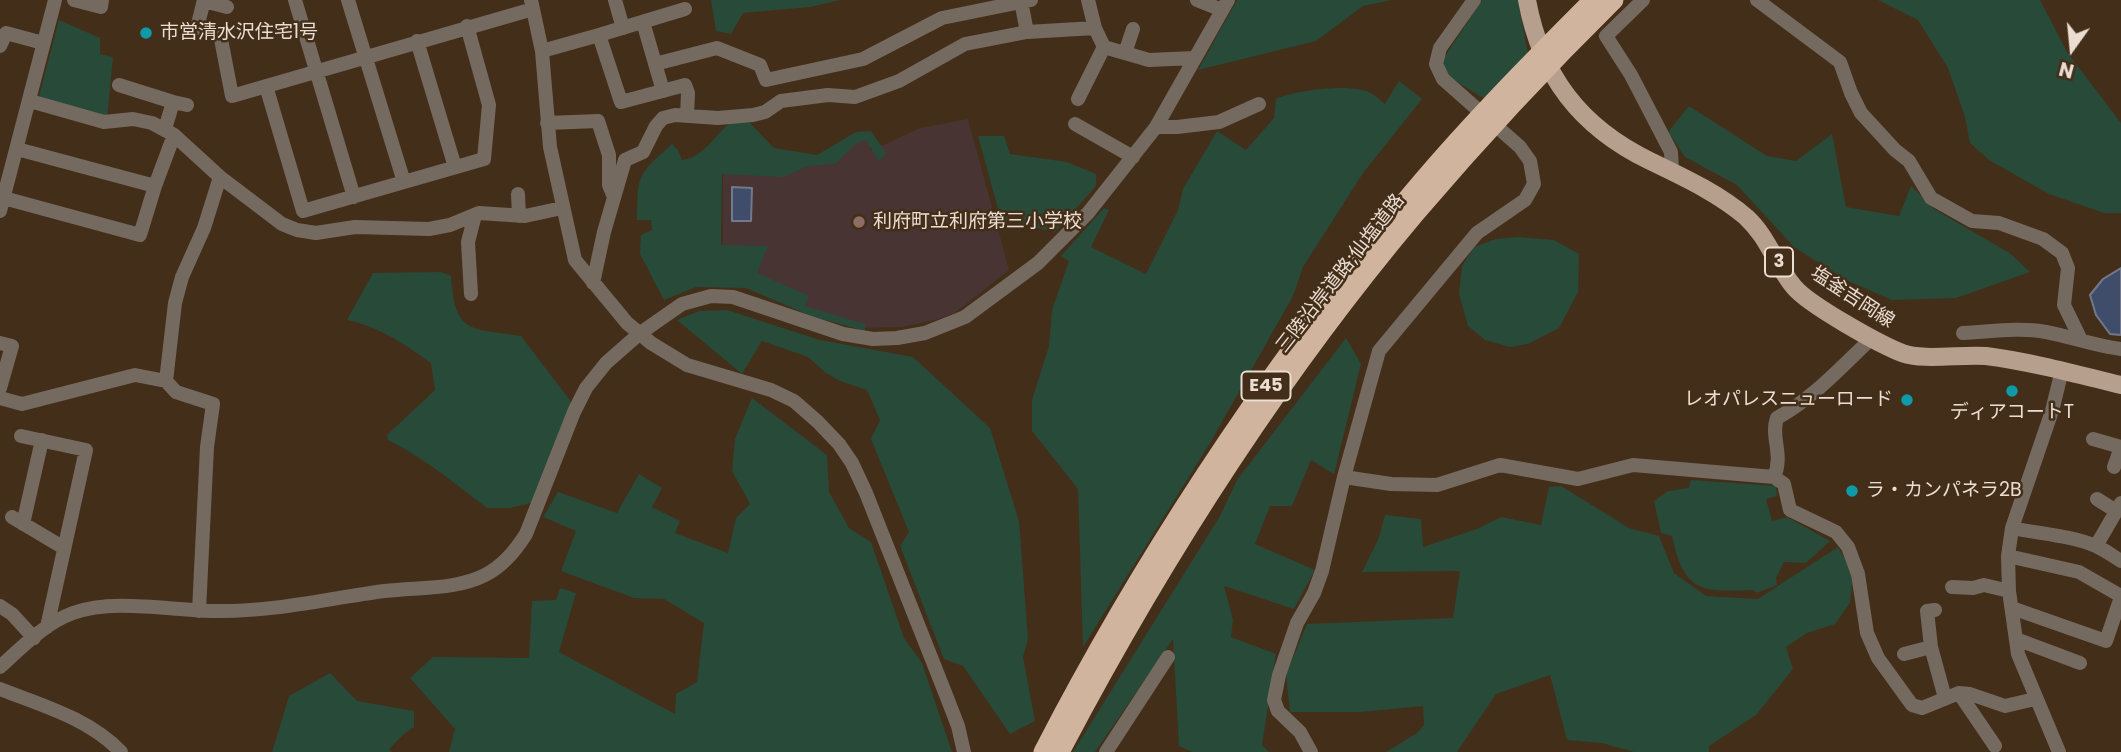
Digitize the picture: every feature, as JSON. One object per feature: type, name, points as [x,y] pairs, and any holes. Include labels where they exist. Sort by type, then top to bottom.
[{"type":"highway","name":"三陸沿岸道路;仙塩道路","points":[[1053,748],[1218,482],[1287,380],[1416,214],[1593,0]]},
{"type":"highway","name":"三陸沿岸道路;仙塩道路","points":[[1555,48],[1614,0]]},
{"type":"main road","name":"塩釜吉岡線","points":[[1527,0],[1532,30],[1546,62],[1560,87],[1577,107],[1617,143],[1730,204],[1747,218],[1763,235],[1795,288],[1809,299],[1890,348],[1919,356],[1984,356],[2062,370],[2121,385]]},
{"type":"street","points":[[55,0],[30,102],[1,202],[139,235],[180,103],[119,85]]},
{"type":"street","points":[[74,0],[101,7],[102,0]]},
{"type":"street","points":[[227,7],[204,0],[197,28],[220,34],[232,96],[532,4],[542,51],[550,147],[575,260],[639,334],[651,343],[687,365],[783,395],[818,422],[839,444],[852,463],[866,493],[958,726],[964,752]]},
{"type":"street","points":[[295,0],[354,197]]},
{"type":"street","points":[[348,0],[404,182]]},
{"type":"street","points":[[615,0],[623,28]]},
{"type":"street","points":[[1088,0],[1095,28],[1104,47],[1149,60],[1194,58]]},
{"type":"street","points":[[0,667],[47,627],[72,613],[97,607],[199,611],[268,609],[361,594],[455,584],[485,575],[516,550],[526,534],[586,388],[607,363],[639,334],[681,304],[710,296],[733,298],[843,334],[873,339],[897,338],[945,327],[965,317],[1038,263],[1087,212],[1156,127],[1225,5],[1197,0]]},
{"type":"street","points":[[1311,752],[1308,743],[1279,711],[1273,700],[1297,623],[1314,593],[1322,571],[1344,477],[1379,351],[1477,233],[1525,200],[1534,184],[1530,161],[1520,147],[1443,79],[1436,64],[1440,48],[1474,0]]},
{"type":"street","points":[[1643,0],[1606,36],[1631,75],[1671,152],[1672,172]]},
{"type":"street","points":[[1757,0],[1840,62],[1861,113],[1895,150],[1909,161],[1931,198],[1972,221],[1999,223],[2043,239],[2062,253],[2068,268],[2064,305],[2081,340]]},
{"type":"street","points":[[655,64],[717,48],[760,65],[766,80],[863,59],[942,18],[1026,1],[1027,32]]},
{"type":"street","points":[[542,51],[685,9]]},
{"type":"street","points":[[643,22],[663,91]]},
{"type":"street","points":[[266,86],[303,211],[484,159],[489,105],[467,26]]},
{"type":"street","points":[[593,282],[625,160],[643,152],[663,118],[753,115],[765,112],[781,101],[828,95],[855,97],[899,81],[965,44],[1027,32],[1095,28]]},
{"type":"street","points":[[1125,53],[1133,29]]},
{"type":"street","points":[[0,46],[6,33],[43,43]]},
{"type":"street","points":[[599,35],[621,102],[685,85],[688,93],[687,116]]},
{"type":"street","points":[[417,41],[455,167]]},
{"type":"street","points":[[1078,99],[1104,47]]},
{"type":"street","points":[[30,102],[104,122],[133,119],[152,123],[169,132],[220,177],[282,224],[297,230],[316,233],[355,227],[429,229],[450,225],[479,213],[519,216],[562,208]]},
{"type":"street","points":[[1156,127],[1219,122],[1259,104]]},
{"type":"street","points":[[547,122],[598,121],[609,155],[610,185],[614,198]]},
{"type":"street","points":[[1075,124],[1132,157]]},
{"type":"street","points":[[17,149],[155,186]]},
{"type":"street","points":[[166,381],[175,303],[182,277],[204,228],[220,177]]},
{"type":"street","points":[[518,194],[519,216]]},
{"type":"street","points":[[471,293],[468,242],[475,215]]},
{"type":"street","points":[[1963,333],[2043,331],[2095,346],[2121,349]]},
{"type":"street","points":[[1774,478],[1779,465],[1775,425],[1777,418],[1791,411],[1818,389],[1872,338]]},
{"type":"street","points":[[0,343],[12,346],[0,388]]},
{"type":"street","points":[[2059,752],[2018,654],[2009,591],[2008,556],[2012,528],[2052,411],[2062,370]]},
{"type":"street","points":[[0,398],[22,404],[135,375],[166,381],[176,392],[213,404],[207,447],[199,611]]},
{"type":"street","points":[[21,436],[86,450],[47,627]]},
{"type":"street","points":[[2093,439],[2121,447],[2114,467]]},
{"type":"street","points":[[42,440],[18,521],[64,548]]},
{"type":"street","points":[[1344,477],[1391,484],[1437,485],[1500,465],[1578,479],[1641,465],[1774,478],[1784,484],[1790,510],[1836,532],[1849,547],[1858,574],[1867,633],[1878,658],[1912,705],[1922,708],[1952,696],[1970,694],[2005,706],[2035,699]]},
{"type":"street","points":[[2096,547],[2118,508],[2097,499]]},
{"type":"street","points":[[2012,528],[2057,536],[2096,547],[2121,561]]},
{"type":"street","points":[[2008,556],[2079,572],[2121,596],[2106,641],[2012,608]]},
{"type":"street","points":[[1952,587],[1973,588],[1984,585],[2009,591]]},
{"type":"street","points":[[0,606],[12,614],[34,638]]},
{"type":"street","points":[[1926,610],[1931,647],[1952,696],[1995,746]]},
{"type":"street","points":[[2017,639],[2080,663]]},
{"type":"street","points":[[1904,654],[1931,647]]},
{"type":"street","points":[[1106,752],[1168,657]]},
{"type":"street","points":[[0,689],[83,721],[121,752]]},
{"type":"shaded area","name":"利府町立利府第三小学校","points":[[968,119],[1009,270],[956,312],[939,319],[902,327],[861,328],[746,288],[723,284],[723,174],[784,174],[868,136],[871,151],[920,128]]},
{"type":"green space","points":[[711,0],[841,0],[810,7],[743,13],[731,34],[716,31]]},
{"type":"green space","points":[[1237,0],[1392,0],[1363,6],[1316,41],[1198,70]]},
{"type":"green space","points":[[1482,0],[1518,0],[1528,54],[1483,98],[1449,77],[1442,61]]},
{"type":"green space","points":[[1878,0],[2040,0],[2067,52],[2121,123],[2121,213],[2104,213],[2049,194],[1989,160],[1970,143],[1965,117],[1948,68],[1918,20]]},
{"type":"green space","points":[[59,20],[100,38],[100,54],[113,57],[107,119],[42,101],[39,96]]},
{"type":"green space","points":[[1399,81],[1422,99],[1363,173],[1303,267],[1293,296],[1210,443],[1083,647],[1078,489],[1032,431],[1032,400],[1049,346],[1052,310],[1069,261],[1061,256],[1104,208],[1109,210],[1091,247],[1146,274],[1178,210],[1183,189],[1217,131],[1246,150],[1274,118],[1276,99],[1308,91],[1347,88],[1369,92],[1385,104]]},
{"type":"green space","points":[[1689,106],[1767,156],[1796,161],[1832,134],[1846,207],[1899,216],[1911,186],[1934,209],[2011,254],[2030,272],[1956,298],[1892,300],[1846,280],[1794,247],[1737,185],[1685,157],[1668,132]]},
{"type":"green space","points":[[731,122],[750,123],[774,148],[817,155],[856,132],[871,131],[886,153],[879,162],[866,140],[857,143],[835,164],[808,166],[784,177],[722,174],[721,245],[768,246],[757,273],[809,296],[805,306],[865,324],[865,331],[811,316],[746,288],[696,287],[664,300],[640,254],[641,235],[652,230],[651,220],[637,220],[642,176],[672,144],[682,160],[690,158],[703,150]]},
{"type":"green space","points":[[978,136],[1004,136],[1010,154],[1067,162],[1096,174],[1096,186],[1055,232],[1001,220]]},
{"type":"green space","points":[[1518,237],[1554,240],[1579,254],[1578,292],[1559,328],[1528,344],[1510,347],[1485,340],[1468,326],[1459,294],[1462,266],[1474,247],[1496,239]]},
{"type":"green space","points":[[441,272],[451,276],[456,309],[461,319],[477,329],[521,336],[572,403],[535,502],[510,508],[487,508],[427,463],[388,440],[387,435],[435,390],[431,363],[381,332],[347,320],[373,273]]},
{"type":"green space","points":[[727,310],[820,340],[913,357],[990,428],[1019,521],[1028,639],[1023,657],[1035,721],[1010,734],[963,666],[944,659],[900,546],[909,532],[871,439],[880,420],[867,390],[840,381],[808,357],[762,341],[742,374],[677,320],[699,311]]},
{"type":"green space","points":[[1346,338],[1361,364],[1334,474],[1311,460],[1292,506],[1270,506],[1255,544],[1315,570],[1294,609],[1224,586],[1233,620],[1231,637],[1276,654],[1262,745],[1269,752],[1192,752],[1179,746],[1173,639],[1095,752],[1073,752],[1220,516],[1237,480]]},
{"type":"green space","points":[[752,398],[827,455],[829,492],[849,528],[871,542],[904,638],[922,663],[952,752],[449,752],[455,729],[410,678],[433,657],[529,658],[532,601],[556,600],[560,588],[576,593],[559,652],[675,714],[676,694],[697,682],[704,623],[664,599],[634,598],[561,571],[576,531],[543,517],[558,492],[617,513],[639,474],[662,488],[652,507],[680,521],[675,533],[728,553],[736,518],[750,504],[732,471],[735,439]]},
{"type":"green space","points":[[1691,480],[1776,486],[1777,496],[1766,499],[1772,521],[1787,517],[1830,541],[1806,563],[1784,562],[1776,578],[1777,585],[1757,593],[1754,590],[1708,589],[1698,585],[1689,579],[1682,569],[1672,536],[1661,533],[1654,501],[1668,491],[1689,488]]},
{"type":"green space","points":[[1561,486],[1629,528],[1659,536],[1674,573],[1706,596],[1758,599],[1838,547],[1853,573],[1850,603],[1835,624],[1807,633],[1786,647],[1793,669],[1756,715],[1709,746],[1709,752],[1634,752],[1602,743],[1567,740],[1550,675],[1496,694],[1457,752],[1386,752],[1417,733],[1424,725],[1423,706],[1361,712],[1290,712],[1286,674],[1307,624],[1453,618],[1460,571],[1362,572],[1378,540],[1385,515],[1421,519],[1423,547],[1477,529],[1501,517],[1541,525],[1549,487]]},
{"type":"green space","points":[[330,673],[357,701],[414,711],[414,727],[389,749],[392,752],[272,752],[289,696]]},
{"type":"water","points":[[732,187],[752,188],[751,221],[732,221]]},
{"type":"water","points":[[2121,268],[2121,335],[2110,334],[2096,315],[2090,295],[2103,279]]},
{"type":"place","name":"市営清水沢住宅1号","points":[[146,33]]},
{"type":"place","name":"利府町立利府第三小学校","points":[[859,222]]},
{"type":"place","name":"ディアコートT","points":[[2012,391]]},
{"type":"place","name":"レオパレスニューロード","points":[[1907,400]]},
{"type":"place","name":"ラ・カンパネラ2B","points":[[1852,491]]}]
